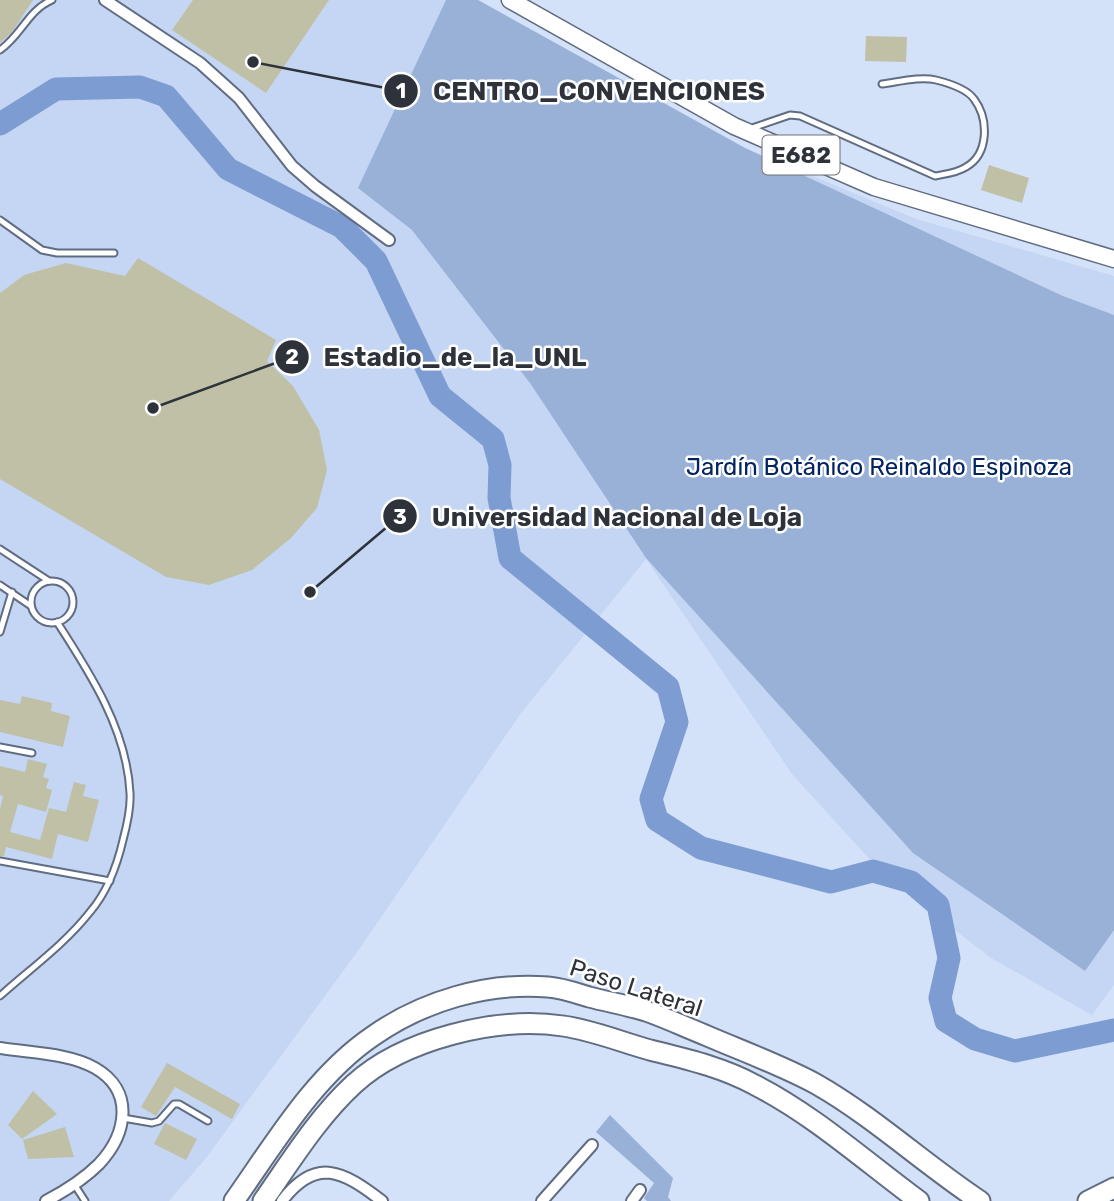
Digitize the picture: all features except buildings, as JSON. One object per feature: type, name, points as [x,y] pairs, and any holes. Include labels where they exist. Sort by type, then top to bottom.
[{"type":"highway","name":"Paso Lateral","points":[[234,1201],[288,1124],[323,1080],[372,1036],[409,1013],[454,997],[511,987],[551,987],[646,1012],[766,1061],[816,1085],[855,1110],[931,1168],[980,1201]]},
{"type":"highway","points":[[263,1201],[325,1114],[355,1082],[391,1059],[435,1038],[471,1029],[519,1025],[563,1026],[721,1069],[756,1085],[801,1113],[919,1201]]},
{"type":"highway","points":[[1088,1201],[1114,1188]]},
{"type":"main road","name":"E682","points":[[510,0],[746,131],[874,187],[1114,259]]},
{"type":"street","points":[[105,0],[200,63],[239,98],[292,166],[389,240]]},
{"type":"street","points":[[0,1048],[92,1066],[112,1080],[120,1092],[122,1118],[119,1132],[104,1157],[75,1184],[46,1201]]},
{"type":"street","points":[[542,1201],[592,1145]]},
{"type":"street","points":[[282,1201],[299,1182],[317,1172],[328,1171],[382,1201]]},
{"type":"street","points":[[632,1201],[640,1190]]},
{"type":"lane","points":[[0,50],[12,42],[37,9],[52,0]]},
{"type":"lane","points":[[746,131],[790,115],[800,116],[934,176],[968,167],[980,153],[985,137],[983,118],[974,97],[959,88],[933,79],[881,84]]},
{"type":"lane","points":[[0,220],[42,250],[57,253],[114,253]]},
{"type":"lane","points":[[0,550],[49,581],[62,584],[71,594],[73,601],[69,614],[51,623],[38,618],[31,606],[0,585]]},
{"type":"lane","points":[[31,606],[34,590],[49,581]]},
{"type":"lane","points":[[0,632],[12,592]]},
{"type":"lane","points":[[0,996],[74,931],[92,911],[110,881],[119,859],[128,813],[130,793],[123,749],[112,718],[57,622]]},
{"type":"lane","points":[[0,747],[32,753]]},
{"type":"lane","points":[[0,861],[110,881]]},
{"type":"lane","points":[[122,1118],[152,1123],[159,1121],[174,1104],[179,1104],[208,1121]]},
{"type":"lane","points":[[75,1184],[85,1201]]},
{"type":"shaded area","points":[[0,0],[478,0],[745,148],[916,219],[1114,276],[1114,985],[1092,1015],[991,958],[884,875],[792,774],[646,559],[521,713],[360,948],[206,1158],[169,1201],[0,1201]]},
{"type":"green space","name":"Jardín Botánico Reinaldo Espinoza","points":[[446,0],[478,0],[745,148],[1063,296],[1114,315],[1114,930],[1085,971],[913,853],[646,558],[530,383],[412,230],[358,188]]},
{"type":"green space","points":[[610,1115],[673,1178],[668,1197],[671,1201],[647,1201],[644,1198],[654,1183],[596,1132]]},
{"type":"waterway","points":[[0,124],[56,89],[140,87],[166,96],[228,169],[342,227],[376,261],[440,396],[493,439],[500,465],[499,498],[510,558],[668,687],[677,722],[651,799],[657,820],[701,848],[831,882],[873,871],[911,882],[938,905],[949,958],[940,998],[946,1021],[975,1039],[1015,1051],[1114,1030]]},
{"type":"place","name":"CENTRO_CONVENCIONES","points":[[253,62]]},
{"type":"place","name":"Estadio_de_la_UNL","points":[[153,408]]},
{"type":"place","name":"Universidad Nacional de Loja","points":[[310,592]]}]
